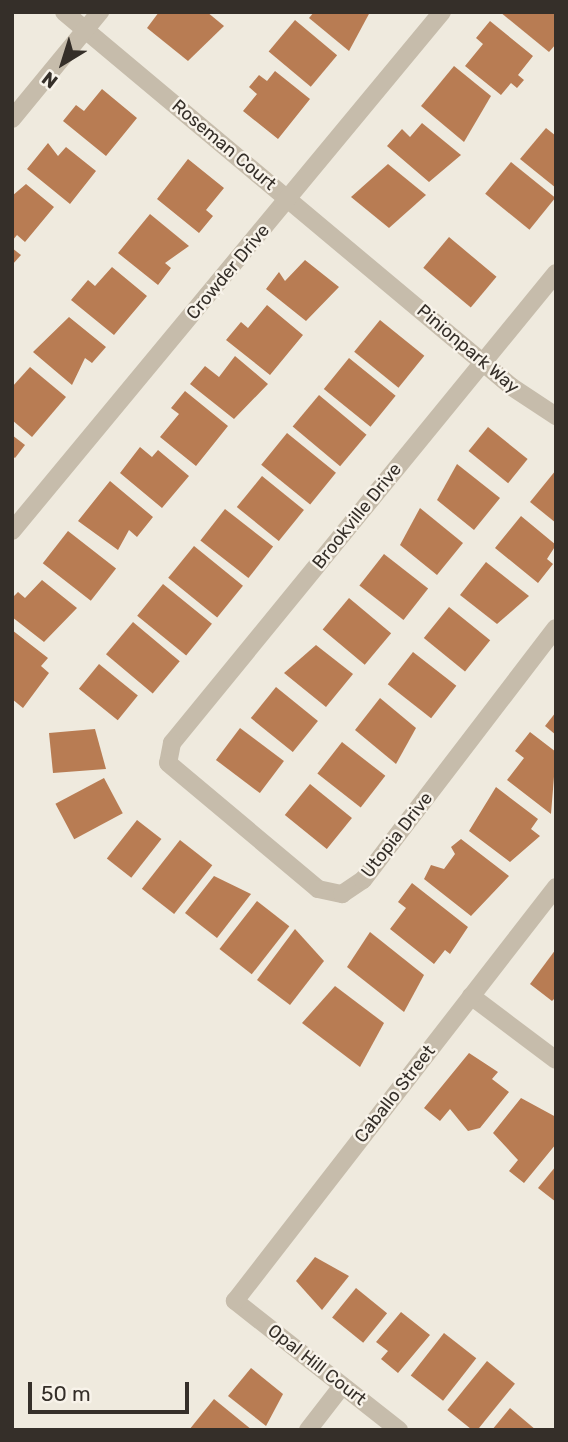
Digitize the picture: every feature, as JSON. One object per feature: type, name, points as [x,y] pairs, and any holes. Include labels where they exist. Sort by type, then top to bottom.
[{"type":"street","name":"Roseman Court","points":[[64,12],[383,278]]},
{"type":"street","points":[[12,119],[100,12]]},
{"type":"street","name":"Crowder Drive","points":[[12,531],[442,12]]},
{"type":"street","name":"Brookville Drive","points":[[168,763],[172,743],[556,273]]},
{"type":"street","name":"Pinionpark Way","points":[[383,278],[482,363],[556,416]]},
{"type":"street","name":"Utopia Drive","points":[[168,763],[318,889],[342,894],[362,880],[556,628]]},
{"type":"street","name":"Caballo Street","points":[[235,1301],[556,887]]},
{"type":"street","points":[[471,996],[556,1060]]},
{"type":"street","name":"Opal Hill Court","points":[[235,1301],[399,1430]]},
{"type":"street","points":[[308,1430],[342,1386]]},
{"type":"building","points":[[159,12],[207,12],[224,26],[188,61],[147,28]]},
{"type":"building","points":[[314,12],[370,12],[349,51],[309,18]]},
{"type":"building","points":[[500,12],[556,12],[556,44],[549,52]]},
{"type":"building","points":[[295,20],[337,55],[311,87],[269,51]]},
{"type":"building","points":[[490,21],[533,56],[518,75],[524,80],[517,88],[511,83],[501,95],[465,66],[483,44],[476,38]]},
{"type":"building","points":[[454,66],[491,96],[464,142],[421,106]]},
{"type":"building","points":[[275,71],[310,99],[278,139],[243,111],[257,94],[249,87],[259,75],[267,81]]},
{"type":"building","points":[[102,89],[137,118],[106,156],[63,121],[76,105],[84,111]]},
{"type":"building","points":[[422,123],[461,155],[429,182],[387,146],[402,129],[410,137]]},
{"type":"building","points":[[546,128],[556,136],[556,188],[520,159]]},
{"type":"building","points":[[48,143],[58,156],[66,147],[96,171],[70,204],[27,169]]},
{"type":"building","points":[[188,159],[224,188],[206,210],[213,216],[199,233],[157,199]]},
{"type":"building","points":[[511,162],[555,198],[529,230],[485,194]]},
{"type":"building","points":[[388,164],[426,195],[389,228],[351,197]]},
{"type":"building","points":[[26,184],[54,207],[25,242],[17,235],[12,241],[12,196]]},
{"type":"building","points":[[150,214],[189,246],[165,263],[171,268],[158,285],[118,253]]},
{"type":"building","points":[[449,237],[496,277],[471,307],[423,268]]},
{"type":"building","points":[[12,248],[21,255],[12,265]]},
{"type":"building","points":[[305,260],[339,287],[306,321],[266,289],[279,272],[285,281]]},
{"type":"building","points":[[112,267],[147,296],[114,335],[71,300],[88,280],[95,286]]},
{"type":"building","points":[[267,305],[303,335],[270,375],[226,340],[241,322],[248,328]]},
{"type":"building","points":[[69,317],[106,347],[92,363],[85,358],[72,385],[33,352]]},
{"type":"building","points":[[380,320],[424,356],[398,388],[354,352]]},
{"type":"building","points":[[235,356],[268,384],[234,419],[190,384],[205,366],[219,377]]},
{"type":"building","points":[[349,358],[396,396],[370,427],[324,389]]},
{"type":"building","points":[[30,367],[66,397],[32,437],[12,420],[12,387]]},
{"type":"building","points":[[185,391],[228,426],[196,466],[160,437],[179,414],[171,408]]},
{"type":"building","points":[[319,395],[366,435],[340,466],[293,426]]},
{"type":"building","points":[[488,427],[528,459],[508,483],[468,451]]},
{"type":"building","points":[[287,433],[336,473],[310,505],[261,465]]},
{"type":"building","points":[[12,435],[25,445],[15,458],[12,456]]},
{"type":"building","points":[[140,447],[152,457],[158,450],[189,476],[162,508],[120,473]]},
{"type":"building","points":[[457,464],[500,498],[474,530],[437,500]]},
{"type":"building","points":[[556,470],[556,523],[530,502]]},
{"type":"building","points":[[262,476],[304,510],[279,541],[237,507]]},
{"type":"building","points":[[110,481],[153,517],[137,537],[129,530],[118,550],[78,521]]},
{"type":"building","points":[[420,508],[463,543],[437,575],[400,545]]},
{"type":"building","points":[[225,509],[273,547],[248,578],[200,541]]},
{"type":"building","points":[[521,516],[556,545],[547,559],[553,564],[538,583],[495,548]]},
{"type":"building","points":[[68,531],[116,569],[91,601],[43,563]]},
{"type":"building","points":[[194,546],[243,586],[217,618],[168,578]]},
{"type":"building","points":[[384,554],[428,588],[404,620],[359,586]]},
{"type":"building","points":[[486,562],[529,596],[497,624],[460,595]]},
{"type":"building","points":[[42,580],[77,608],[44,642],[12,617],[12,598],[18,592],[25,598]]},
{"type":"building","points":[[163,584],[212,624],[186,656],[137,616]]},
{"type":"building","points":[[349,598],[391,633],[365,665],[323,629]]},
{"type":"building","points":[[449,607],[490,640],[465,671],[424,638]]},
{"type":"building","points":[[133,622],[180,661],[153,693],[106,654]]},
{"type":"building","points":[[12,630],[48,658],[41,666],[49,673],[23,708],[12,699]]},
{"type":"building","points":[[316,645],[353,674],[326,707],[284,673]]},
{"type":"building","points":[[413,652],[456,686],[431,718],[388,684]]},
{"type":"building","points":[[99,664],[138,695],[118,720],[79,689]]},
{"type":"building","points":[[276,687],[318,721],[293,752],[251,718]]},
{"type":"building","points":[[380,698],[416,728],[396,764],[355,730]]},
{"type":"building","points":[[556,712],[556,735],[545,726]]},
{"type":"building","points":[[240,728],[284,761],[260,793],[216,760]]},
{"type":"building","points":[[95,729],[106,769],[53,773],[49,733]]},
{"type":"building","points":[[530,732],[556,752],[551,814],[507,780],[524,758],[515,751]]},
{"type":"building","points":[[342,742],[385,776],[361,807],[317,774]]},
{"type":"building","points":[[104,778],[123,813],[74,839],[55,804]]},
{"type":"building","points":[[310,784],[352,818],[327,849],[285,815]]},
{"type":"building","points":[[496,787],[538,819],[531,829],[540,836],[510,862],[469,831]]},
{"type":"building","points":[[137,820],[161,839],[131,878],[107,859]]},
{"type":"building","points":[[461,839],[509,876],[471,916],[424,879],[431,865],[444,869],[455,854],[451,847]]},
{"type":"building","points":[[180,840],[212,865],[174,914],[142,889]]},
{"type":"building","points":[[214,876],[251,894],[217,938],[185,913]]},
{"type":"building","points":[[412,883],[468,927],[450,954],[445,950],[434,964],[390,929],[406,908],[398,902]]},
{"type":"building","points":[[257,901],[289,926],[252,974],[219,949]]},
{"type":"building","points":[[295,929],[324,961],[290,1005],[257,980]]},
{"type":"building","points":[[370,932],[424,975],[404,1012],[347,967]]},
{"type":"building","points":[[556,949],[556,997],[552,1001],[530,984]]},
{"type":"building","points":[[335,986],[384,1023],[360,1067],[302,1023]]},
{"type":"building","points":[[469,1053],[498,1072],[492,1079],[509,1092],[480,1128],[468,1131],[450,1109],[440,1121],[424,1108]]},
{"type":"building","points":[[521,1098],[556,1117],[556,1144],[524,1183],[509,1171],[518,1160],[493,1133]]},
{"type":"building","points":[[556,1166],[556,1202],[538,1188]]},
{"type":"building","points":[[315,1257],[349,1276],[322,1310],[296,1281]]},
{"type":"building","points":[[356,1288],[387,1313],[363,1343],[332,1318]]},
{"type":"building","points":[[401,1312],[430,1335],[398,1373],[381,1359],[388,1351],[376,1342]]},
{"type":"building","points":[[444,1333],[476,1358],[443,1401],[411,1376]]},
{"type":"building","points":[[487,1361],[515,1384],[477,1430],[472,1430],[447,1410]]},
{"type":"building","points":[[251,1368],[283,1394],[266,1426],[228,1396]]},
{"type":"building","points":[[214,1399],[252,1430],[189,1430]]},
{"type":"building","points":[[510,1408],[536,1430],[492,1430]]}]
